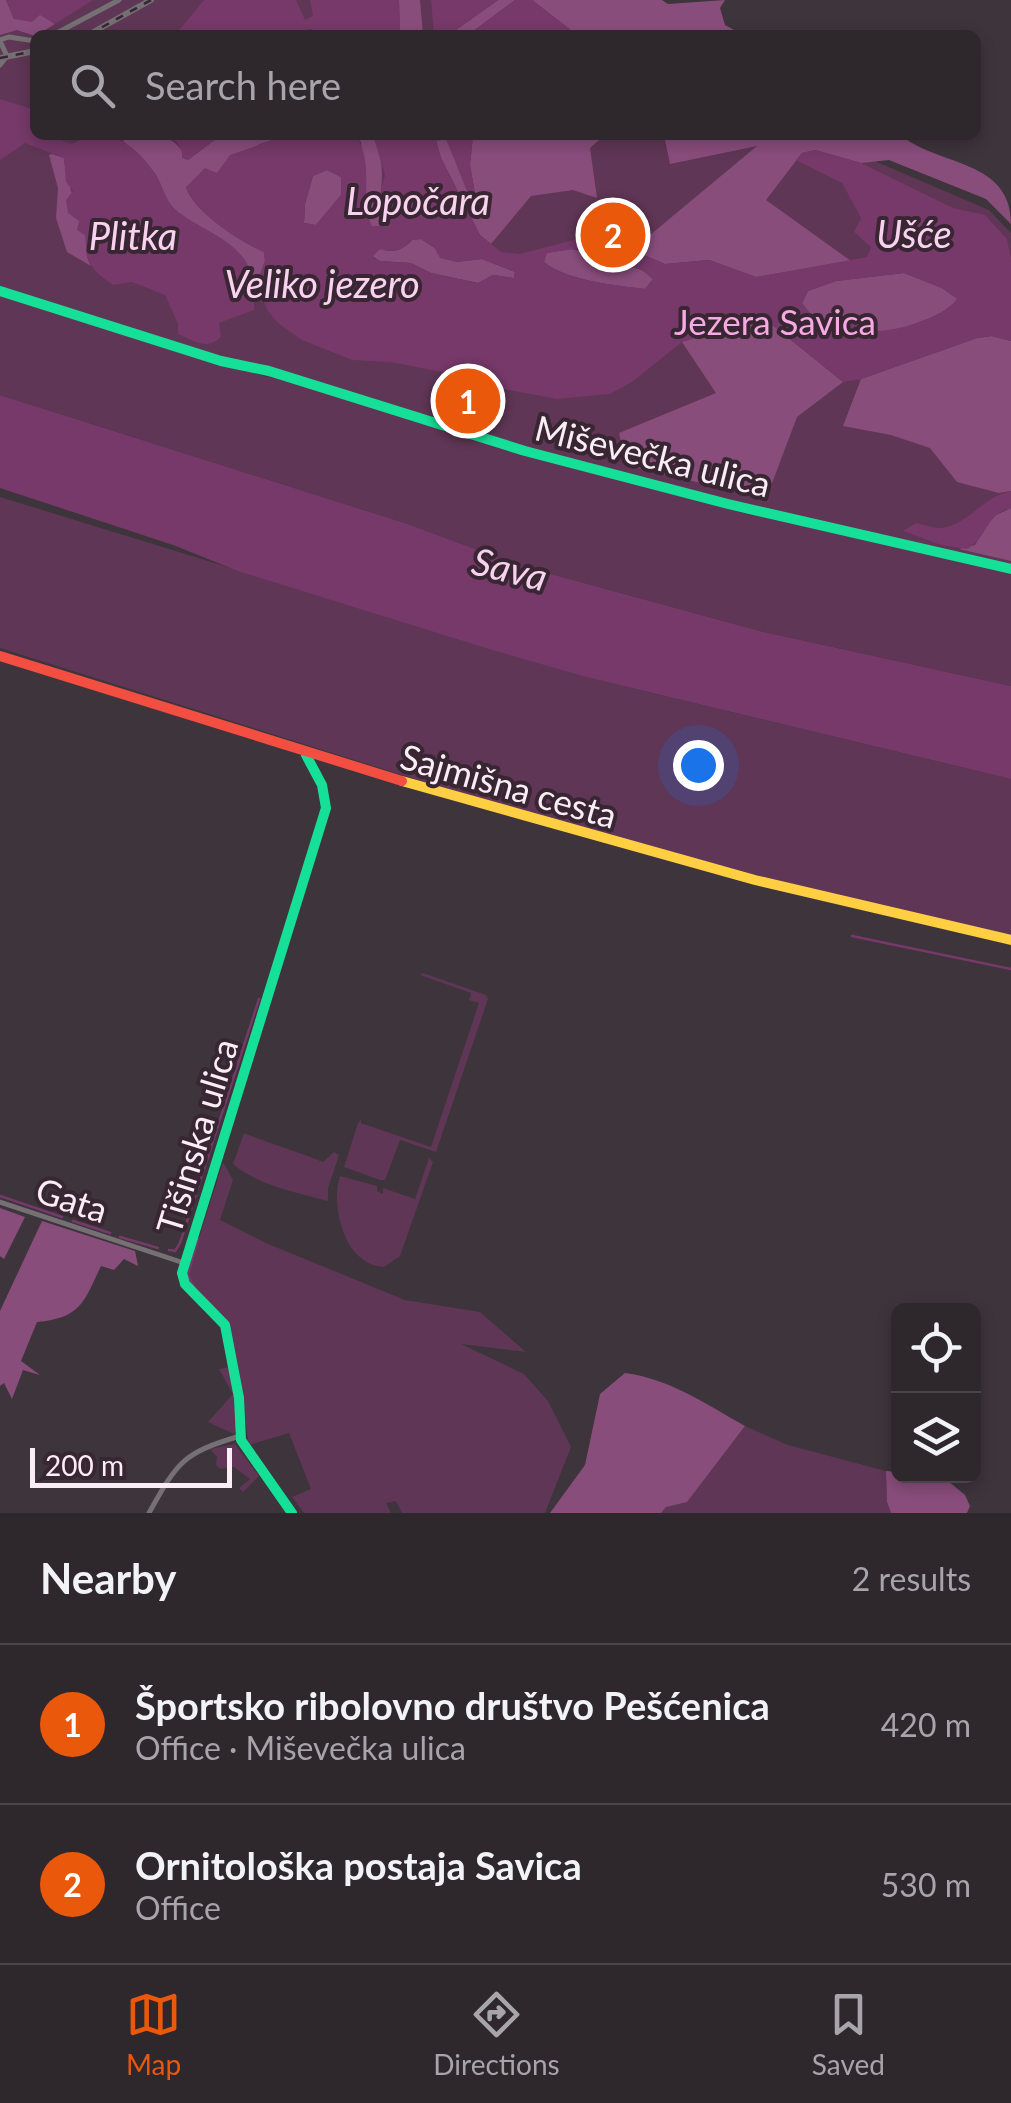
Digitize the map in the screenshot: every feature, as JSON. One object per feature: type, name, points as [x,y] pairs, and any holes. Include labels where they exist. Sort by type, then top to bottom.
[{"type":"street","points":[[63,30],[120,0]]},
{"type":"street","points":[[0,65],[7,56],[0,41],[9,37],[30,39]]},
{"type":"street","name":"Miševečka ulica","points":[[0,292],[525,452],[728,504],[1011,569]]},
{"type":"street","name":"Sajmišna cesta","points":[[0,656],[306,755],[668,858],[1011,940]]},
{"type":"street","name":"Tišinska ulica","points":[[240,1436],[239,1398],[228,1332],[225,1324],[184,1284],[182,1273],[326,808],[322,786],[306,755]]},
{"type":"street","name":"Gata","points":[[0,1202],[184,1263]]},
{"type":"street","points":[[149,1513],[191,1454],[240,1436],[292,1513]]},
{"type":"green space","name":"Jezera Savica","points":[[0,0],[547,0],[578,30],[30,30],[30,140],[826,140],[989,210],[1011,233],[1011,564],[728,501],[521,447],[258,363],[255,367],[228,361],[0,289]]},
{"type":"green space","points":[[0,295],[519,453],[727,507],[1011,571],[1011,686],[760,631],[518,565],[408,524],[0,395]]},
{"type":"green space","points":[[0,497],[586,677],[1011,779],[1011,935],[813,890],[516,811],[0,648]]},
{"type":"green space","points":[[423,973],[488,999],[436,1152],[400,1140],[385,1180],[380,1180],[344,1167],[358,1123],[361,1120],[431,1147],[479,1003],[469,1000],[471,993],[420,975]]},
{"type":"green space","points":[[244,1133],[323,1162],[334,1152],[339,1155],[328,1188],[328,1201],[266,1183],[233,1164]]},
{"type":"green space","points":[[429,1158],[433,1162],[400,1256],[384,1267],[359,1257],[339,1218],[340,1176],[377,1186],[383,1194],[383,1188],[415,1199]]},
{"type":"green space","points":[[223,1162],[233,1180],[220,1220],[405,1300],[480,1312],[526,1352],[461,1344],[524,1374],[548,1401],[571,1447],[545,1513],[402,1513],[396,1501],[386,1503],[391,1513],[304,1513],[292,1497],[311,1489],[289,1433],[249,1445],[232,1338],[190,1278],[189,1270]]},
{"type":"green space","points":[[230,1367],[238,1426],[234,1434],[208,1422],[233,1394],[219,1369]]},
{"type":"green space","points":[[745,1426],[788,1445],[886,1471],[891,1513],[661,1513],[666,1507],[687,1501]]},
{"type":"green space","points":[[235,1444],[259,1476],[243,1492],[239,1488],[250,1479],[234,1467],[220,1469],[210,1449]]},
{"type":"shaded area","points":[[0,0],[6,0],[14,19],[40,14],[55,24],[45,30],[30,30],[30,34],[17,30],[0,35]]},
{"type":"shaded area","points":[[399,0],[420,0],[423,30],[400,30]]},
{"type":"shaded area","points":[[498,0],[515,0],[475,30],[456,30]]},
{"type":"shaded area","points":[[532,0],[662,0],[668,4],[725,0],[720,8],[725,25],[734,30],[569,30]]},
{"type":"shaded area","points":[[170,140],[188,160],[214,140],[272,140],[186,187],[197,206],[219,225],[264,251],[265,261],[258,280],[253,280],[236,252],[179,214],[152,170],[123,141]]},
{"type":"shaded area","points":[[375,140],[381,160],[380,226],[371,226],[368,219],[361,142]]},
{"type":"shaded area","points":[[436,140],[446,140],[476,199],[470,165],[472,140],[599,140],[590,148],[597,198],[573,190],[531,196],[491,244],[480,235],[441,158]]},
{"type":"shaded area","points":[[665,140],[908,140],[986,176],[999,187],[1008,203],[1011,224],[986,199],[889,160],[861,163],[815,150],[802,153],[766,200],[851,261],[756,277],[709,260],[665,264],[632,250],[757,146],[670,164]]},
{"type":"shaded area","points":[[49,155],[64,158],[91,266],[67,252],[56,218],[58,188]]},
{"type":"shaded area","points":[[327,170],[341,177],[341,195],[316,225],[304,223],[313,176]]},
{"type":"shaded area","points":[[421,239],[456,262],[482,259],[515,272],[514,278],[493,275],[478,283],[372,256],[380,249],[398,250]]},
{"type":"shaded area","points":[[572,249],[642,270],[653,279],[645,289],[606,284],[566,274],[544,262],[546,253]]},
{"type":"shaded area","points":[[904,273],[958,299],[948,311],[896,331],[874,331],[855,319],[838,325],[818,324],[802,303],[808,291],[836,281]]},
{"type":"shaded area","points":[[752,314],[775,327],[843,382],[797,417],[766,499],[626,465],[619,433],[716,393],[682,342]]},
{"type":"shaded area","points":[[992,336],[1011,341],[1011,491],[999,493],[957,482],[930,448],[891,435],[843,426],[861,379]]},
{"type":"shaded area","points":[[1011,508],[1011,561],[959,549],[975,545],[992,517]]},
{"type":"shaded area","points":[[0,1208],[25,1217],[4,1259],[0,1256]]},
{"type":"shaded area","points":[[42,1221],[135,1251],[138,1266],[124,1259],[114,1270],[101,1266],[79,1306],[63,1317],[37,1322],[21,1361],[40,1375],[23,1370],[12,1399],[4,1383],[0,1386],[0,1311]]},
{"type":"shaded area","points":[[625,1373],[672,1387],[745,1426],[687,1502],[666,1507],[661,1513],[550,1513],[585,1465],[600,1394]]},
{"type":"shaded area","points":[[886,1471],[891,1471],[891,1483],[950,1483],[965,1495],[970,1506],[967,1513],[891,1513]]},
{"type":"water","points":[[6,0],[93,0],[55,24],[40,15],[32,22],[14,19]]},
{"type":"water","points":[[204,0],[296,0],[305,20],[313,16],[310,0],[399,0],[400,30],[179,30]]},
{"type":"water","points":[[431,0],[498,0],[456,30],[434,30]]},
{"type":"water","points":[[515,0],[532,0],[570,29],[570,30],[475,30]]},
{"type":"water","points":[[0,99],[30,108],[30,140],[72,144],[81,140],[119,140],[129,146],[148,164],[175,209],[237,251],[253,280],[258,279],[264,252],[207,215],[186,187],[205,168],[217,173],[230,155],[273,140],[358,140],[365,159],[366,205],[372,226],[379,226],[379,199],[385,175],[374,140],[441,140],[436,141],[441,158],[480,235],[501,252],[520,254],[577,239],[632,250],[665,264],[709,260],[756,277],[867,257],[871,247],[854,232],[861,218],[842,183],[796,160],[802,153],[816,150],[861,163],[953,208],[985,215],[1007,239],[1011,258],[1011,341],[992,336],[977,338],[843,382],[775,327],[752,315],[682,342],[632,382],[610,394],[557,399],[391,362],[352,360],[302,340],[278,323],[267,310],[261,293],[254,294],[254,310],[219,323],[221,337],[200,343],[178,334],[178,324],[165,295],[132,282],[113,285],[91,265],[86,236],[77,230],[79,221],[68,213],[66,200],[73,191],[66,182],[64,158],[25,143],[0,160]],"holes":[[[327,170],[341,177],[341,195],[316,225],[304,223],[313,176]],[[421,239],[434,247],[440,258],[456,262],[482,259],[515,272],[514,278],[493,275],[478,283],[431,273],[411,263],[372,257],[380,249],[398,250]],[[573,249],[642,270],[653,279],[645,289],[606,284],[578,278],[544,262],[547,253]],[[904,273],[942,288],[957,299],[919,322],[874,331],[866,319],[818,324],[802,303],[808,291],[836,281]]]},
{"type":"water","points":[[174,140],[214,140],[188,160],[182,158]]},
{"type":"water","points":[[446,140],[472,140],[470,165],[476,200],[471,201]]},
{"type":"water","name":"Sava","points":[[0,395],[408,524],[518,565],[760,631],[1011,686],[1011,779],[586,677],[238,571],[173,545],[0,488]]},
{"type":"water","points":[[1011,491],[1011,508],[996,516],[967,549],[941,545],[903,531],[916,523],[947,527]]},
{"type":"waterway","points":[[852,936],[1011,969]]},
{"type":"waterway","points":[[169,1250],[175,1251],[180,1243],[259,999]]},
{"type":"waterway","points":[[0,1196],[62,1217]]},
{"type":"waterway","points":[[73,1221],[110,1233]]},
{"type":"waterway","points":[[120,1237],[158,1248]]},
{"type":"waterway","points":[[195,1289],[188,1275],[198,1239]]},
{"type":"waterway","points":[[204,1298],[213,1307]]},
{"type":"railway","points":[[97,30],[151,0]]},
{"type":"railway","points":[[0,58],[30,52]]},
{"type":"traffic: fast","points":[[0,291],[525,451],[728,504],[1011,569]]},
{"type":"traffic: fast","points":[[292,1513],[241,1440],[239,1398],[225,1325],[185,1284],[182,1273],[326,808],[322,785],[306,755]]},
{"type":"traffic: slow","points":[[402,781],[755,880],[1011,940]]},
{"type":"traffic: jam","points":[[0,656],[402,781]]},
{"type":"place","name":"Ornitološka postaja Savica","points":[[613,235]]},
{"type":"place","name":"Športsko ribolovno društvo Pešćenica","points":[[468,401]]},
{"type":"water label","name":"Lopočara","points":[[418,200]]},
{"type":"water label","name":"Ušće","points":[[914,233]]},
{"type":"water label","name":"Plitka","points":[[133,235]]},
{"type":"water label","name":"Veliko jezero","points":[[322,283]]}]
